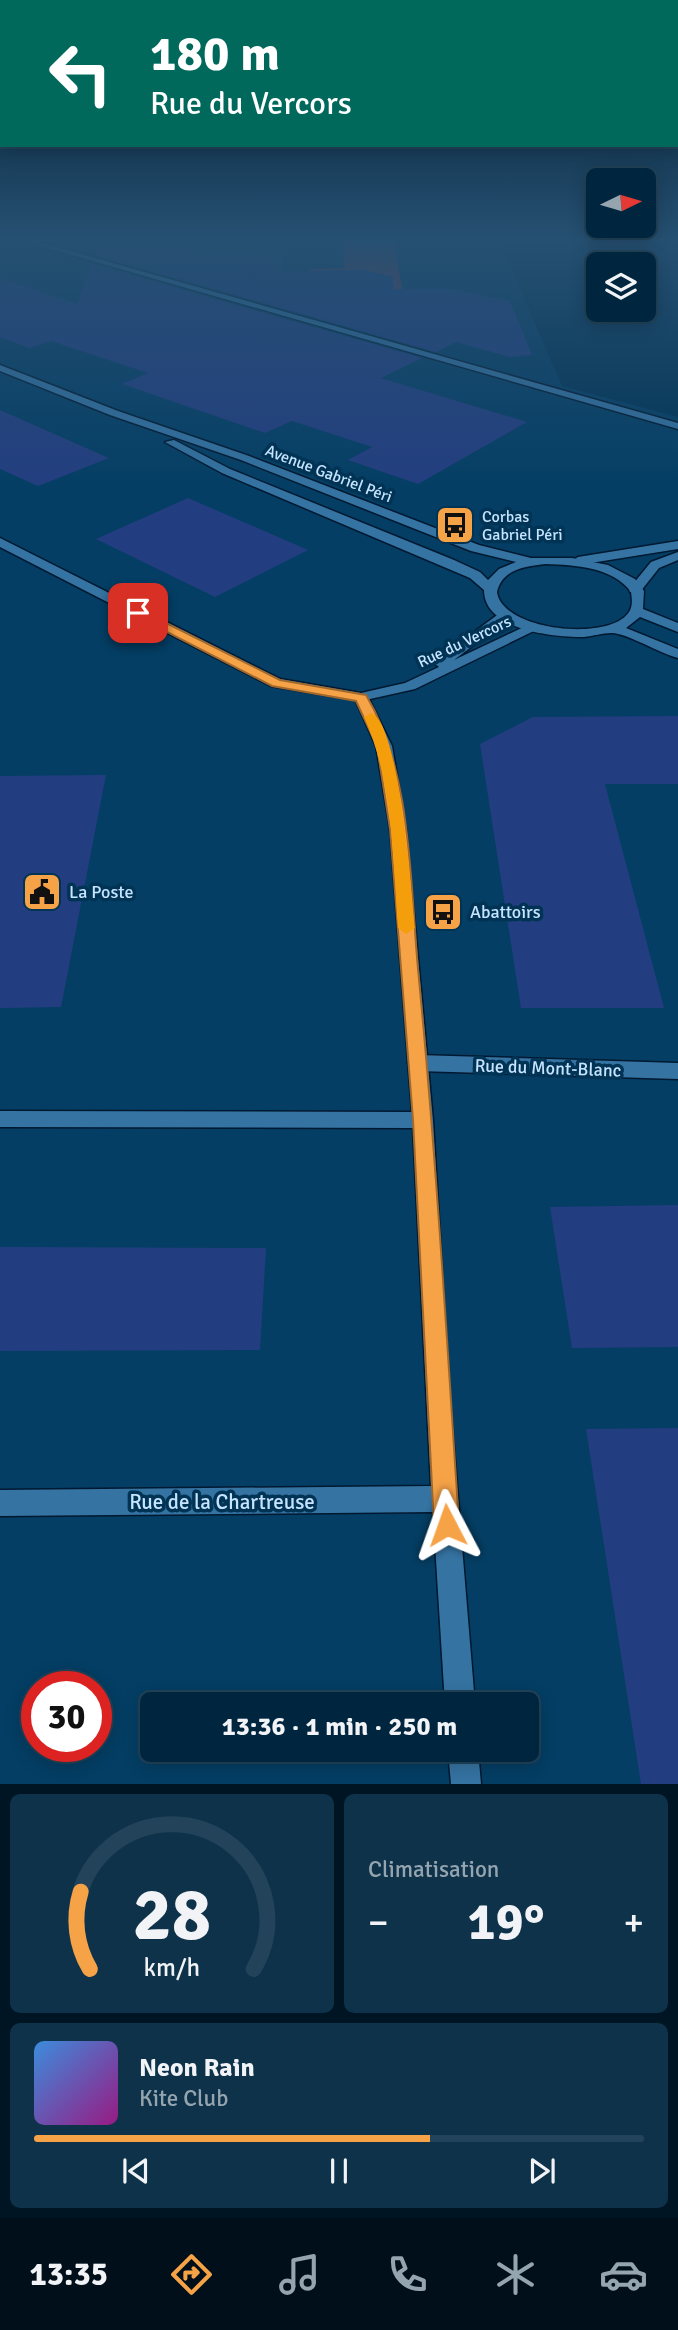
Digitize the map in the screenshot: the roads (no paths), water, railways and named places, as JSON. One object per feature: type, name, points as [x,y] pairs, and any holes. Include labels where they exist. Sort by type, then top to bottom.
[{"type":"street","points":[[320,324],[678,426]]},
{"type":"street","name":"Avenue Gabriel Péri","points":[[0,368],[114,413],[245,458],[475,548],[531,562]]},
{"type":"street","name":"Avenue Gabriel Péri","points":[[114,413],[226,471],[450,563],[475,575],[490,589]]},
{"type":"street","name":"Rue du Vercors","points":[[0,542],[276,683],[361,698],[410,686],[533,628]]},
{"type":"street","points":[[578,561],[619,575],[635,589],[640,604],[628,621],[614,628],[575,634],[533,628],[505,616],[496,607],[490,589],[494,580],[503,572],[531,562],[578,561],[678,545]]},
{"type":"street","points":[[635,589],[655,565],[678,555]]},
{"type":"street","points":[[637,611],[678,628]]},
{"type":"street","name":"Rue du Vercors","points":[[410,686],[505,616]]},
{"type":"street","points":[[614,628],[678,654]]},
{"type":"street","points":[[361,698],[384,746],[398,829],[423,1120],[459,1692]]},
{"type":"street","name":"Rue du Mont-Blanc","points":[[418,1063],[678,1071]]},
{"type":"street","points":[[0,1119],[423,1120]]},
{"type":"street","name":"Rue de la Chartreuse","points":[[0,1503],[445,1499]]},
{"type":"street","points":[[464,1762],[466,1784]]},
{"type":"place","name":"Corbas Gabriel Péri","points":[[455,525]]},
{"type":"place","name":"La Poste","points":[[42,892]]},
{"type":"place","name":"Abattoirs","points":[[443,912]]}]
